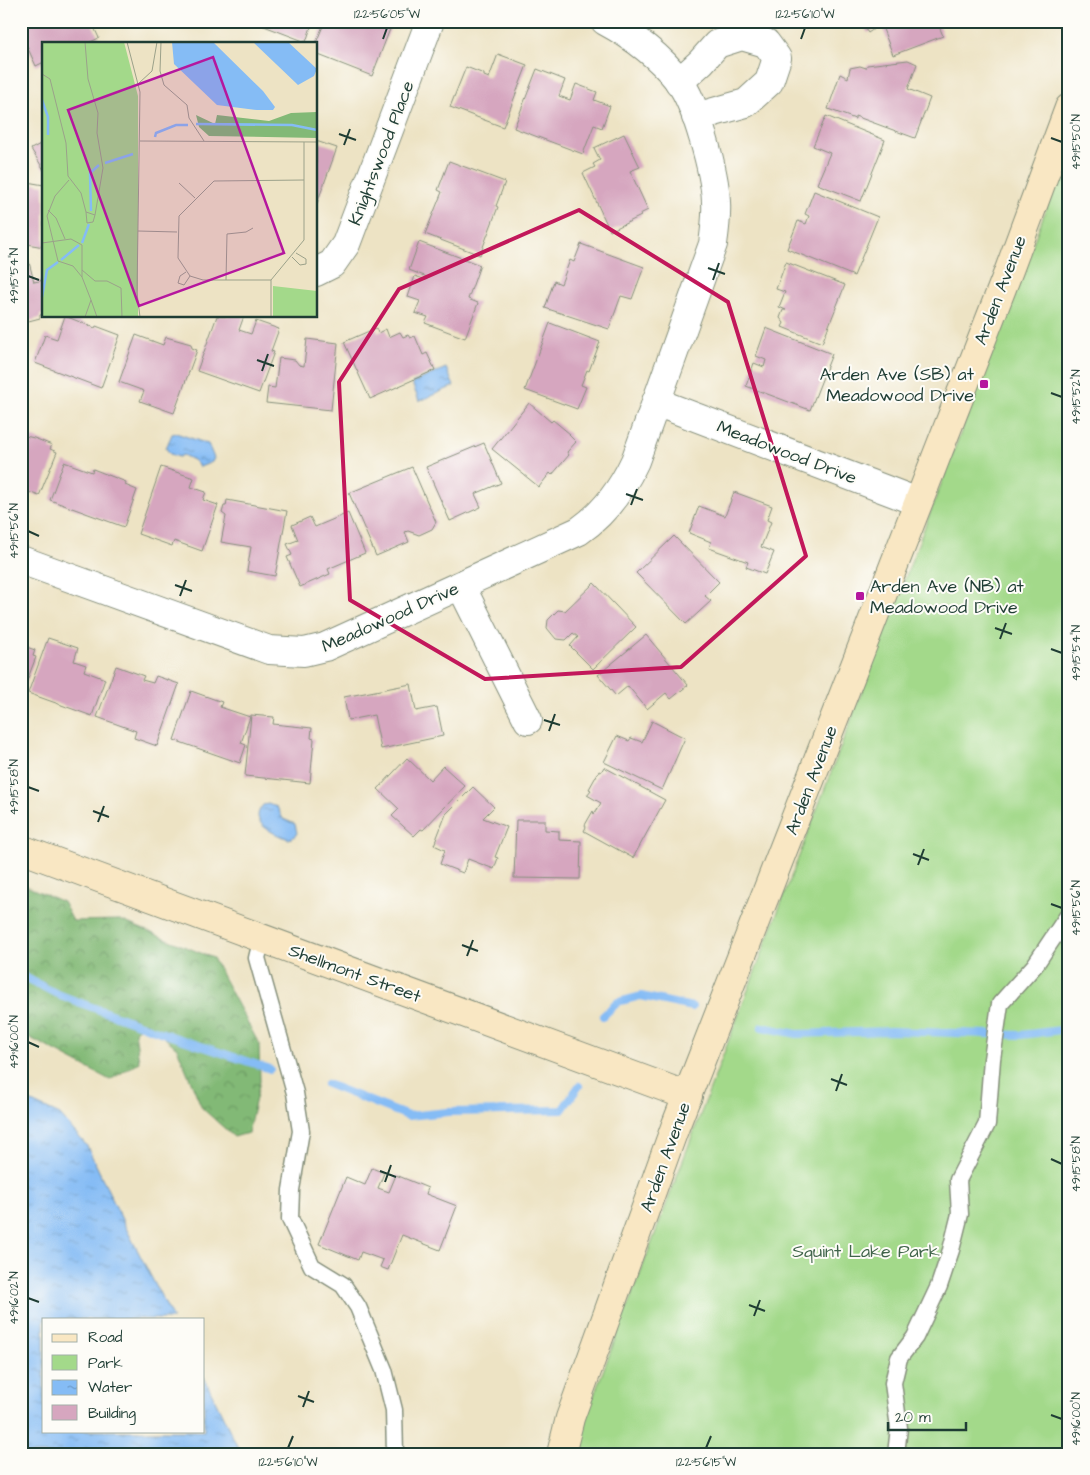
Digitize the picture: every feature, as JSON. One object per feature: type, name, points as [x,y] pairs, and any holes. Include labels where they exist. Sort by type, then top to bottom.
[{"type":"street","name":"Knightswood Place","points":[[318,271],[332,264],[346,244],[430,21]]},
{"type":"street","name":"Meadowood Drive","points":[[21,560],[250,644],[269,650],[304,652],[325,647],[579,531],[602,513],[628,475],[713,244],[716,224],[716,200],[712,173],[689,98],[679,82],[650,52],[620,29],[605,21]]},
{"type":"street","points":[[679,82],[717,44],[742,36],[766,43],[777,58],[769,82],[746,103],[696,117]]},
{"type":"street","name":"Arden Avenue","points":[[561,1454],[570,1418],[688,1096],[1069,108]]},
{"type":"street","name":"Meadowood Drive","points":[[656,402],[918,502]]},
{"type":"street","points":[[461,586],[528,720]]},
{"type":"street","name":"Shellmont Street","points":[[21,849],[688,1096]]},
{"type":"lane","points":[[896,1454],[899,1428],[893,1383],[895,1374],[899,1358],[915,1337],[939,1286],[960,1214],[958,1180],[987,1124],[992,1059],[1000,1004],[1035,965],[1069,914]]},
{"type":"lane","points":[[262,938],[257,958],[295,1093],[301,1131],[290,1194],[290,1218],[312,1266],[343,1285],[358,1307],[386,1378],[394,1410],[395,1454]]},
{"type":"highlighted area","points":[[579,210],[728,302],[806,556],[681,667],[485,679],[350,600],[339,382],[399,289]]},
{"type":"green space","name":"Squint Lake Park","points":[[1069,149],[1069,1454],[577,1454],[591,1403]]},
{"type":"green space","points":[[21,884],[63,902],[73,921],[120,920],[213,958],[259,1044],[260,1081],[248,1133],[234,1137],[202,1108],[177,1048],[146,1022],[135,1031],[139,1062],[110,1080],[21,1033]]},
{"type":"water","points":[[446,368],[454,386],[419,401],[412,383]]},
{"type":"water","points":[[176,433],[208,444],[214,458],[212,462],[200,467],[193,460],[183,455],[179,457],[170,454],[166,448],[172,434]]},
{"type":"water","points":[[268,804],[277,807],[283,819],[295,824],[297,833],[295,836],[289,839],[264,827],[258,817],[259,811],[263,805]]},
{"type":"water","points":[[21,1097],[60,1115],[87,1146],[127,1230],[172,1318],[42,1318],[42,1432],[205,1432],[205,1379],[241,1454],[21,1454]]},
{"type":"building","points":[[91,21],[99,38],[90,42],[42,42],[42,63],[36,66],[25,42],[27,41],[21,29],[21,22]]},
{"type":"building","points":[[251,21],[313,21],[306,42]]},
{"type":"building","points":[[325,21],[371,21],[390,29],[372,76],[318,55],[318,42],[316,42]]},
{"type":"building","points":[[860,21],[937,21],[943,36],[893,55],[881,24],[868,33]]},
{"type":"building","points":[[498,54],[527,65],[503,127],[450,107],[466,67],[489,78]]},
{"type":"building","points":[[908,60],[917,64],[908,89],[930,98],[915,138],[855,116],[855,119],[828,109],[840,74],[848,78],[850,68],[860,66],[866,68],[867,65]]},
{"type":"building","points":[[537,69],[565,80],[559,96],[570,100],[576,84],[597,92],[594,100],[610,106],[602,128],[594,125],[583,154],[514,128]]},
{"type":"building","points":[[826,116],[885,140],[861,201],[817,184],[830,153],[813,146]]},
{"type":"building","points":[[624,134],[640,167],[630,171],[648,210],[640,214],[641,216],[610,231],[583,173],[595,167],[593,164],[600,160],[594,148]]},
{"type":"building","points":[[318,142],[337,148],[318,200]]},
{"type":"building","points":[[42,143],[42,167],[31,149]]},
{"type":"building","points":[[449,161],[505,182],[480,255],[425,234],[442,192],[438,190]]},
{"type":"building","points":[[21,181],[42,185],[42,247],[21,243]]},
{"type":"building","points":[[814,191],[878,217],[854,276],[787,249],[798,221],[806,224],[809,216],[805,214]]},
{"type":"building","points":[[419,242],[480,265],[468,299],[478,303],[465,338],[425,323],[428,317],[415,313],[420,301],[408,297],[415,276],[426,280],[427,277],[409,270]]},
{"type":"building","points":[[581,244],[644,267],[632,299],[621,296],[609,329],[545,308],[554,281],[561,284],[570,260],[574,262]]},
{"type":"building","points":[[27,254],[34,282],[42,280],[42,314],[40,318],[21,323],[21,256]]},
{"type":"building","points":[[786,262],[845,285],[822,343],[782,327],[784,323],[780,318],[783,310],[786,310],[779,307],[785,292],[776,289]]},
{"type":"building","points":[[64,318],[70,318],[120,335],[101,388],[35,363],[45,335],[57,339]]},
{"type":"building","points":[[216,318],[243,318],[239,330],[251,334],[256,321],[279,329],[271,351],[274,352],[259,393],[197,371]]},
{"type":"building","points":[[550,323],[600,342],[589,371],[587,370],[581,385],[586,387],[577,409],[525,390]]},
{"type":"building","points":[[376,328],[378,333],[386,329],[389,337],[400,332],[403,337],[408,335],[410,338],[415,336],[423,355],[427,353],[435,370],[370,399],[344,342]]},
{"type":"building","points":[[766,328],[832,354],[810,410],[746,386],[754,363],[764,367],[766,360],[756,356]]},
{"type":"building","points":[[136,335],[163,345],[166,337],[191,344],[192,348],[197,350],[174,413],[140,401],[144,391],[119,382]]},
{"type":"building","points":[[307,339],[338,343],[331,410],[266,403],[268,387],[275,388],[279,358],[295,360],[299,365],[304,366]]},
{"type":"building","points":[[529,403],[551,422],[553,420],[570,434],[576,442],[567,452],[569,455],[552,475],[550,473],[539,487],[492,449]]},
{"type":"building","points":[[21,435],[52,445],[50,449],[57,452],[39,496],[21,489]]},
{"type":"building","points":[[484,443],[501,483],[475,494],[481,507],[450,521],[426,467]]},
{"type":"building","points":[[64,462],[92,472],[93,469],[126,482],[125,485],[137,490],[124,527],[50,500]]},
{"type":"building","points":[[161,467],[194,478],[191,487],[206,492],[203,500],[218,505],[202,551],[174,541],[172,546],[138,534]]},
{"type":"building","points":[[412,467],[436,522],[432,529],[419,535],[408,531],[405,532],[409,542],[376,556],[349,493]]},
{"type":"building","points":[[734,492],[772,506],[767,520],[771,522],[761,547],[774,552],[765,574],[746,567],[748,562],[709,548],[711,542],[689,533],[699,506],[725,516]]},
{"type":"building","points":[[227,500],[287,511],[275,576],[247,571],[251,547],[221,542],[226,516],[222,513]]},
{"type":"building","points":[[348,513],[365,553],[328,569],[330,574],[300,587],[287,557],[292,555],[287,544],[298,540],[292,525],[310,517],[315,527]]},
{"type":"building","points":[[674,536],[719,582],[705,596],[711,601],[686,624],[636,573]]},
{"type":"building","points":[[594,583],[636,627],[593,669],[570,646],[578,637],[573,633],[566,640],[556,639],[547,628],[548,620],[558,610],[565,611]]},
{"type":"building","points":[[646,635],[688,685],[671,699],[666,693],[647,709],[628,686],[616,696],[598,675]]},
{"type":"building","points":[[48,638],[78,648],[74,661],[86,665],[84,671],[105,679],[92,716],[28,693]]},
{"type":"building","points":[[21,645],[35,650],[33,656],[36,657],[21,696]]},
{"type":"building","points":[[116,666],[144,676],[142,680],[153,683],[156,676],[179,684],[157,746],[134,738],[136,731],[97,717]]},
{"type":"building","points":[[411,684],[416,711],[437,707],[443,736],[381,749],[374,715],[348,720],[344,697]]},
{"type":"building","points":[[191,691],[222,702],[220,707],[250,717],[241,743],[246,745],[240,763],[174,740]]},
{"type":"building","points":[[251,715],[274,717],[273,724],[312,728],[311,738],[314,739],[310,783],[245,776]]},
{"type":"building","points":[[652,721],[685,738],[662,790],[604,762],[617,736],[629,741],[631,738],[642,742]]},
{"type":"building","points":[[407,758],[430,780],[443,766],[465,786],[423,830],[421,829],[414,836],[392,816],[399,809],[378,789]]},
{"type":"building","points":[[604,767],[665,800],[633,858],[584,831],[585,825],[593,811],[594,814],[601,803],[587,795],[599,771],[601,772]]},
{"type":"building","points":[[473,787],[494,807],[483,818],[507,827],[495,857],[498,858],[494,869],[468,859],[463,873],[440,864],[445,850],[434,845],[446,814]]},
{"type":"building","points":[[516,820],[545,820],[545,830],[559,831],[559,840],[581,841],[580,879],[514,878]]},
{"type":"building","points":[[372,1168],[384,1173],[378,1188],[389,1192],[396,1175],[428,1188],[426,1194],[457,1206],[440,1250],[402,1235],[388,1270],[380,1267],[383,1260],[361,1252],[358,1260],[319,1244],[346,1177],[365,1185]]},
{"type":"waterway","points":[[21,975],[55,993],[86,1005],[270,1069]]},
{"type":"waterway","points":[[603,1016],[618,1002],[641,996],[692,1007]]},
{"type":"waterway","points":[[762,1027],[797,1034],[891,1031],[1021,1035],[1069,1029]]},
{"type":"waterway","points":[[327,1084],[408,1116],[448,1112],[562,1110],[579,1086]]},
{"type":"place","name":"Arden Ave (SB) at Meadowood Drive","points":[[984,384]]},
{"type":"place","name":"Arden Ave (NB) at Meadowood Drive","points":[[860,596]]}]
